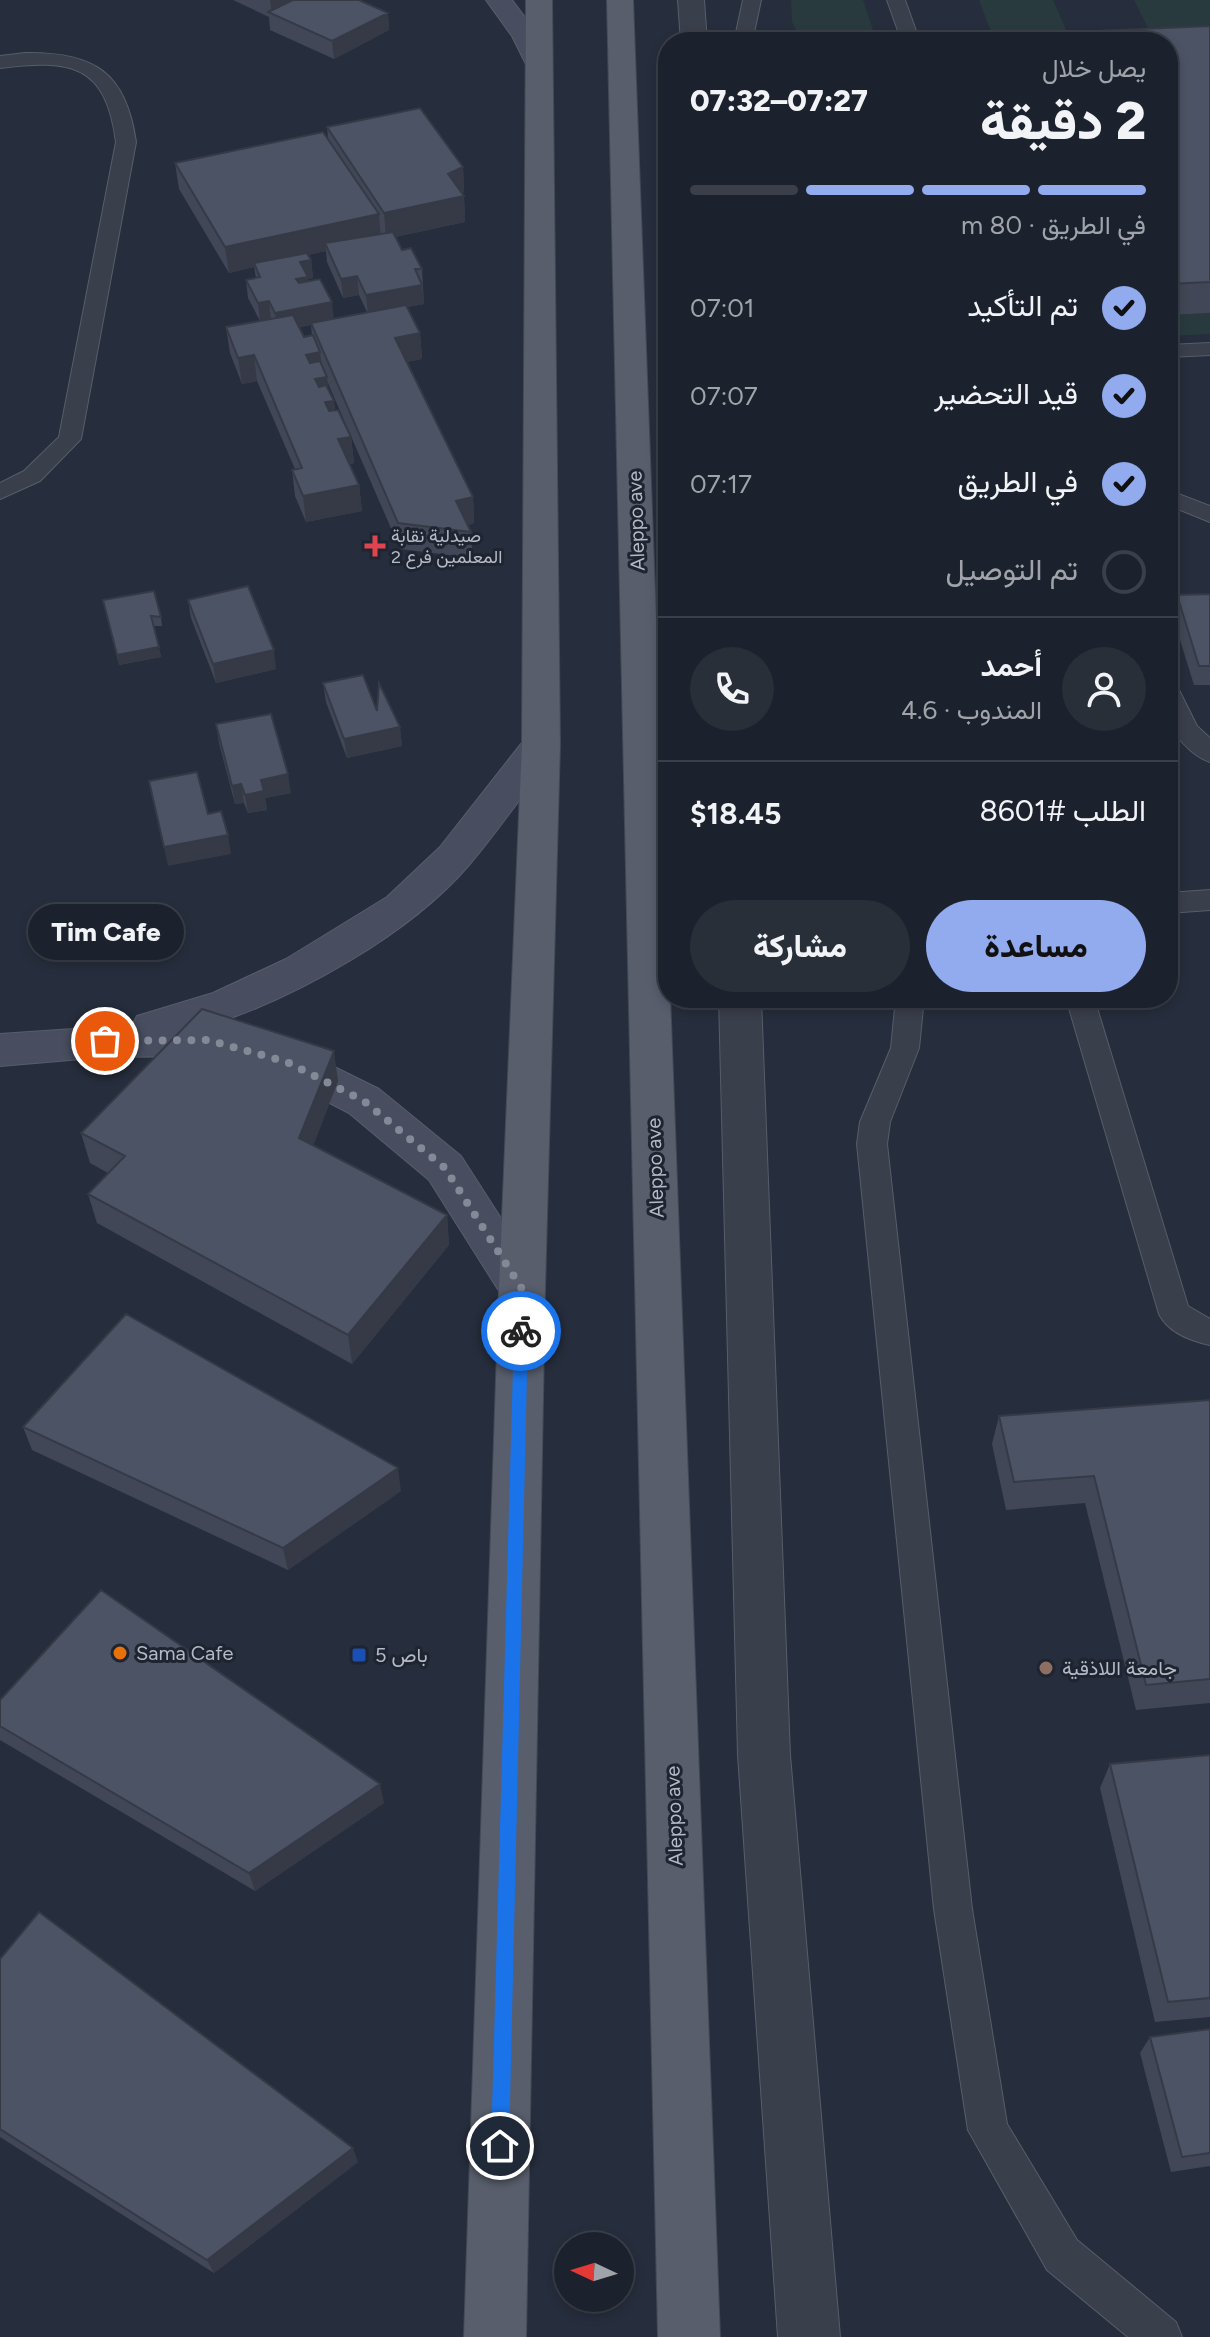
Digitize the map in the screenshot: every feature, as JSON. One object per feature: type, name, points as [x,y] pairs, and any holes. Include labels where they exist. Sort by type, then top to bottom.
[{"type":"main road","points":[[495,2337],[522,1289],[541,744],[539,0]]},
{"type":"main road","name":"Aleppo ave","points":[[620,0],[689,2337]]},
{"type":"street","points":[[499,0],[525,35],[537,60]]},
{"type":"street","points":[[691,0],[693,32]]},
{"type":"street","points":[[105,1041],[227,1004],[300,970],[401,907],[454,857],[541,744]]},
{"type":"street","points":[[740,1008],[764,1755],[809,2337]]},
{"type":"street","points":[[0,1050],[105,1041],[208,1040],[287,1062],[364,1101],[445,1168],[522,1289]]},
{"type":"lane","points":[[745,32],[752,0]]},
{"type":"lane","points":[[896,0],[907,32]]},
{"type":"lane","points":[[0,62],[51,59],[94,69],[115,95],[121,108],[126,142],[70,439],[32,476],[0,492]]},
{"type":"lane","points":[[1178,351],[1210,349]]},
{"type":"lane","points":[[1178,501],[1210,515]]},
{"type":"lane","points":[[1178,713],[1187,731],[1210,753]]},
{"type":"lane","points":[[1178,902],[1210,900]]},
{"type":"lane","points":[[909,1008],[905,1048],[875,1122],[872,1144],[953,1909],[988,2130],[1062,2255],[1161,2337]]},
{"type":"lane","points":[[1083,1008],[1175,1314],[1200,1330],[1210,1332]]},
{"type":"shaded area","points":[[791,0],[863,0],[874,32],[797,32],[792,22]]},
{"type":"shaded area","points":[[979,0],[1053,0],[1067,32],[991,32]]},
{"type":"shaded area","points":[[1134,0],[1210,0],[1210,33],[1150,32]]},
{"type":"shaded area","points":[[1210,313],[1210,334],[1178,336],[1178,315]]},
{"type":"building","points":[[293,0],[359,0],[388,13],[332,41],[268,12]]},
{"type":"building","points":[[1210,26],[1210,282],[1178,284],[1178,32],[1073,32]]},
{"type":"building","points":[[420,108],[463,167],[448,174],[464,196],[384,213],[327,127]]},
{"type":"building","points":[[323,132],[379,214],[225,247],[175,163]]},
{"type":"building","points":[[393,232],[402,250],[411,248],[422,269],[415,269],[422,285],[366,295],[357,276],[341,279],[325,243]]},
{"type":"building","points":[[307,253],[311,260],[300,262],[308,277],[296,279],[299,283],[320,279],[332,302],[275,313],[269,301],[258,303],[246,280],[260,277],[254,263]]},
{"type":"building","points":[[406,305],[420,333],[395,338],[473,497],[456,501],[471,532],[398,523],[311,323]]},
{"type":"building","points":[[293,315],[304,337],[313,335],[320,352],[306,355],[310,363],[320,361],[327,377],[315,379],[319,387],[326,385],[334,401],[325,402],[329,411],[338,410],[351,437],[338,439],[359,485],[303,496],[292,470],[302,468],[254,355],[238,358],[226,327]]},
{"type":"building","points":[[248,586],[274,650],[213,664],[188,600]]},
{"type":"building","points":[[154,591],[161,617],[151,616],[159,647],[117,655],[103,600]]},
{"type":"building","points":[[1210,594],[1210,666],[1199,666],[1178,595]]},
{"type":"building","points":[[363,675],[377,711],[379,683],[400,727],[344,739],[323,683]]},
{"type":"building","points":[[271,714],[288,774],[261,780],[264,791],[245,795],[241,784],[232,786],[216,724]]},
{"type":"building","points":[[197,772],[208,814],[221,811],[228,835],[164,847],[149,781]]},
{"type":"building","points":[[202,1009],[334,1051],[299,1138],[447,1215],[348,1335],[88,1194],[125,1156],[81,1133]]},
{"type":"building","points":[[126,1314],[398,1468],[283,1548],[23,1427]]},
{"type":"building","points":[[1210,1400],[1210,1679],[1146,1685],[1094,1476],[1014,1482],[999,1416]]},
{"type":"building","points":[[101,1590],[380,1784],[249,1873],[0,1726],[0,1700]]},
{"type":"building","points":[[1210,1755],[1210,1998],[1168,2002],[1110,1764]]},
{"type":"building","points":[[39,1912],[353,2148],[207,2260],[0,2129],[0,1959]]},
{"type":"building","points":[[1210,2029],[1210,2153],[1182,2157],[1150,2037]]},
{"type":"way so far","points":[[105,1041],[208,1040],[287,1062],[364,1101],[445,1168],[522,1289],[521,1331]]},
{"type":"place","name":"صيدلية نقابة المعلمين فرع 2","points":[[375,546]]},
{"type":"place","name":"Tim Cafe","points":[[105,1041]]},
{"type":"place","name":"Sama Cafe","points":[[120,1653]]},
{"type":"place","name":"باص 5","points":[[359,1655]]},
{"type":"place","name":"جامعة اللاذقية","points":[[1046,1668]]},
{"type":"route","points":[[500,2146],[521,1331]]}]
